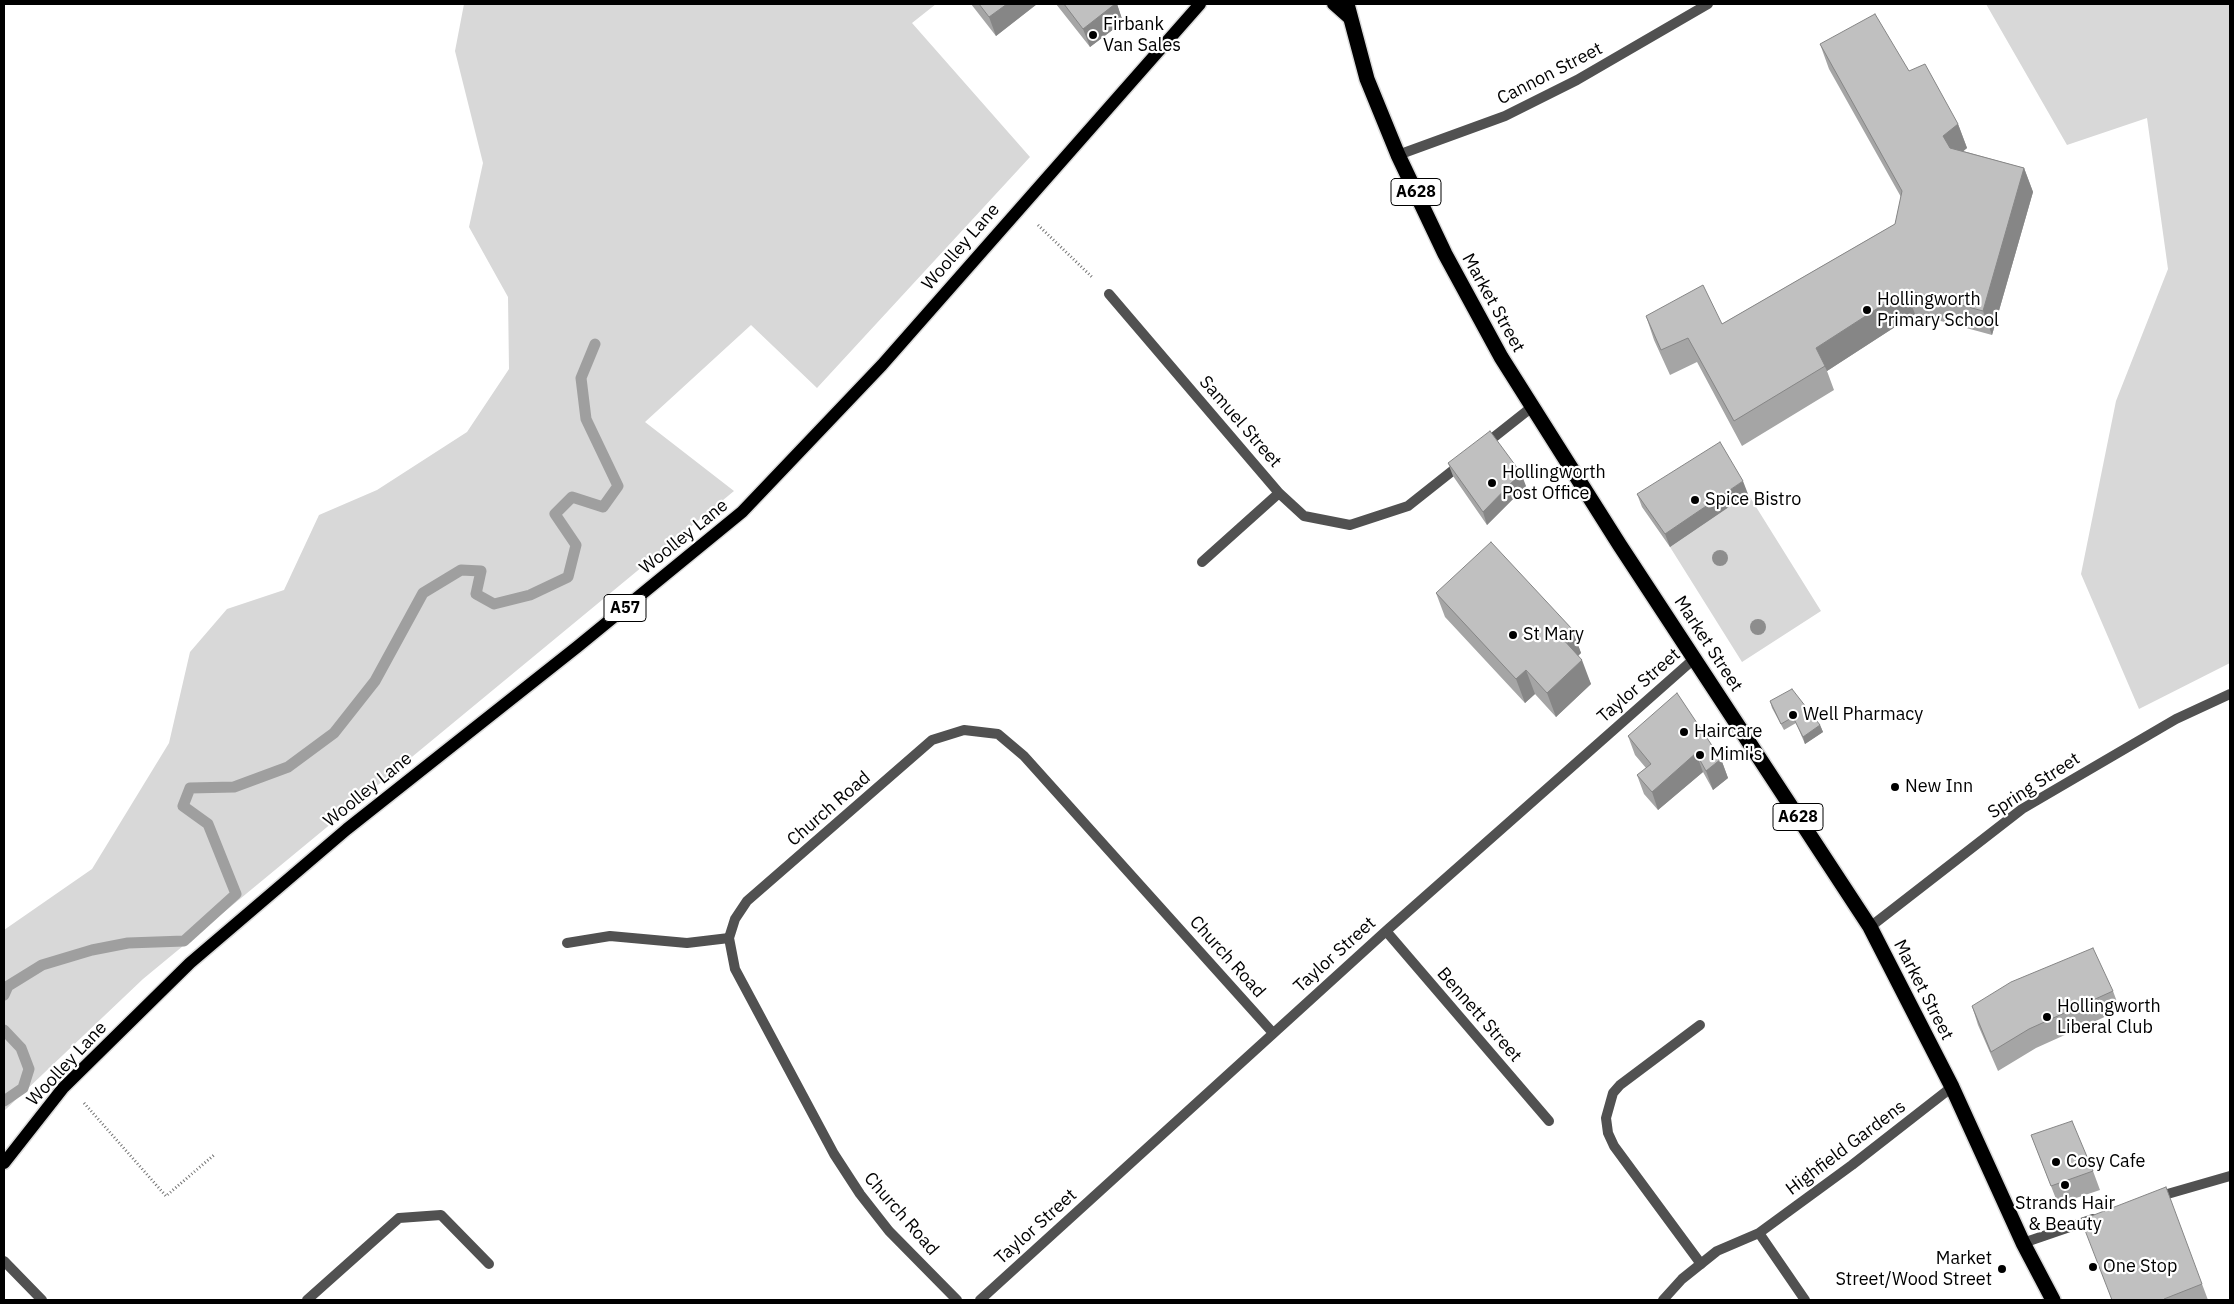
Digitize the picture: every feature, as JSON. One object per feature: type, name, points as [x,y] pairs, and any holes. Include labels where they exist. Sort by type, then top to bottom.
[{"type":"highway","name":"Market Street","points":[[1347,4],[1366,79],[1398,155],[1445,254],[1501,357],[1870,926],[1952,1087],[2023,1243],[2053,1300]]},
{"type":"main road","name":"Woolley Lane","points":[[4,1163],[64,1088],[190,962],[347,829],[577,647],[742,512],[882,365],[1200,4]]},
{"type":"main road","points":[[1332,4],[1351,20]]},
{"type":"street","name":"Cannon Street","points":[[1398,155],[1504,116],[1577,80],[1708,4]]},
{"type":"street","name":"Samuel Street","points":[[1109,294],[1279,493],[1202,562]]},
{"type":"street","points":[[1279,493],[1304,516],[1350,525],[1408,506],[1532,407]]},
{"type":"street","name":"Taylor Street","points":[[980,1300],[1386,931],[1695,658]]},
{"type":"street","name":"Spring Street","points":[[1870,926],[2022,809],[2176,718],[2230,694]]},
{"type":"street","name":"Church Road","points":[[958,1300],[890,1231],[860,1194],[834,1154],[735,969],[729,938],[735,919],[747,902],[932,740],[964,730],[998,734],[1024,756],[1273,1033]]},
{"type":"street","name":"Bennett Street","points":[[1386,931],[1549,1121]]},
{"type":"street","points":[[567,943],[610,936],[687,943],[729,938]]},
{"type":"street","points":[[1700,1025],[1620,1085],[1613,1093],[1606,1118],[1608,1132],[1614,1146],[1700,1264]]},
{"type":"street","name":"Highfield Gardens","points":[[1663,1300],[1682,1279],[1718,1250],[1759,1233],[1852,1165],[1952,1087]]},
{"type":"street","points":[[2149,1200],[2185,1187],[2230,1176]]},
{"type":"street","points":[[306,1300],[399,1218],[441,1215],[489,1264]]},
{"type":"street","points":[[2023,1243],[2104,1215]]},
{"type":"street","points":[[1759,1233],[1805,1300]]},
{"type":"street","points":[[4,1261],[42,1300]]},
{"type":"path","points":[[1020,207],[1109,294]]},
{"type":"path","points":[[64,1088],[86,1104],[166,1196],[214,1155]]},
{"type":"shaded area","points":[[464,4],[936,4],[912,23],[1030,157],[817,388],[751,325],[645,422],[734,491],[143,979],[4,1111],[4,930],[92,869],[169,743],[190,652],[227,609],[284,590],[319,515],[377,490],[467,432],[509,369],[508,297],[469,227],[483,163],[455,51]]},
{"type":"shaded area","points":[[1986,4],[2230,4],[2230,663],[2139,709],[2081,574],[2116,401],[2168,269],[2147,118],[2067,145]]},
{"type":"shaded area","points":[[1748,494],[1821,611],[1742,662],[1670,547]]},
{"type":"building","points":[[979,4],[1007,4],[989,17]]},
{"type":"building","points":[[1064,4],[1115,4],[1083,29]]},
{"type":"building","points":[[1875,14],[1909,71],[1925,64],[1958,124],[1943,136],[1950,148],[2024,168],[1983,311],[1906,290],[1816,348],[1825,366],[1734,421],[1688,338],[1661,350],[1646,316],[1703,285],[1722,324],[1895,224],[1902,191],[1820,44]]},
{"type":"building","points":[[1490,431],[1521,473],[1483,512],[1448,463]]},
{"type":"building","name":"Spice Bistro","points":[[1720,442],[1743,481],[1665,534],[1637,494]]},
{"type":"building","name":"St Mary","points":[[1491,542],[1572,629],[1562,638],[1582,660],[1547,693],[1526,670],[1516,679],[1436,593]]},
{"type":"building","name":"Well Pharmacy","points":[[1792,689],[1820,725],[1803,737],[1793,717],[1781,724],[1770,701]]},
{"type":"building","points":[[1677,693],[1721,759],[1706,771],[1696,753],[1652,792],[1637,775],[1651,764],[1628,736]]},
{"type":"building","points":[[2093,948],[2113,991],[2029,1029],[1991,1052],[1972,1006],[2011,982]]},
{"type":"building","points":[[2072,1121],[2093,1171],[2051,1186],[2031,1135]]},
{"type":"building","points":[[2166,1187],[2202,1284],[2164,1300],[2112,1300],[2081,1220]]},
{"type":"waterway","points":[[4,995],[8,986],[42,965],[92,950],[128,943],[184,941],[236,894],[208,824],[183,806],[190,788],[234,787],[288,767],[334,733],[375,681],[423,593],[461,570],[481,571],[476,594],[494,604],[530,595],[568,577],[576,545],[555,514],[572,497],[603,507],[618,486],[586,419],[581,378],[595,344]]},
{"type":"waterway","points":[[4,1030],[21,1048],[29,1069],[23,1088],[4,1101]]},
{"type":"place","name":"Firbank Van Sales","points":[[1093,35]]},
{"type":"place","name":"Hollingworth Primary School","points":[[1867,310]]},
{"type":"place","name":"Hollingworth Post Office","points":[[1492,483]]},
{"type":"place","name":"Spice Bistro","points":[[1695,500]]},
{"type":"place","name":"St Mary","points":[[1513,635]]},
{"type":"place","name":"Well Pharmacy","points":[[1793,715]]},
{"type":"place","name":"Haircare","points":[[1684,732]]},
{"type":"place","name":"Mimi's","points":[[1700,755]]},
{"type":"place","name":"New Inn","points":[[1895,787]]},
{"type":"place","name":"Hollingworth Liberal Club","points":[[2047,1017]]},
{"type":"place","name":"Cosy Cafe","points":[[2056,1162]]},
{"type":"place","name":"Strands Hair & Beauty","points":[[2065,1185]]},
{"type":"place","name":"One Stop","points":[[2093,1267]]},
{"type":"place","name":"Market Street/Wood Street","points":[[2002,1269]]}]
